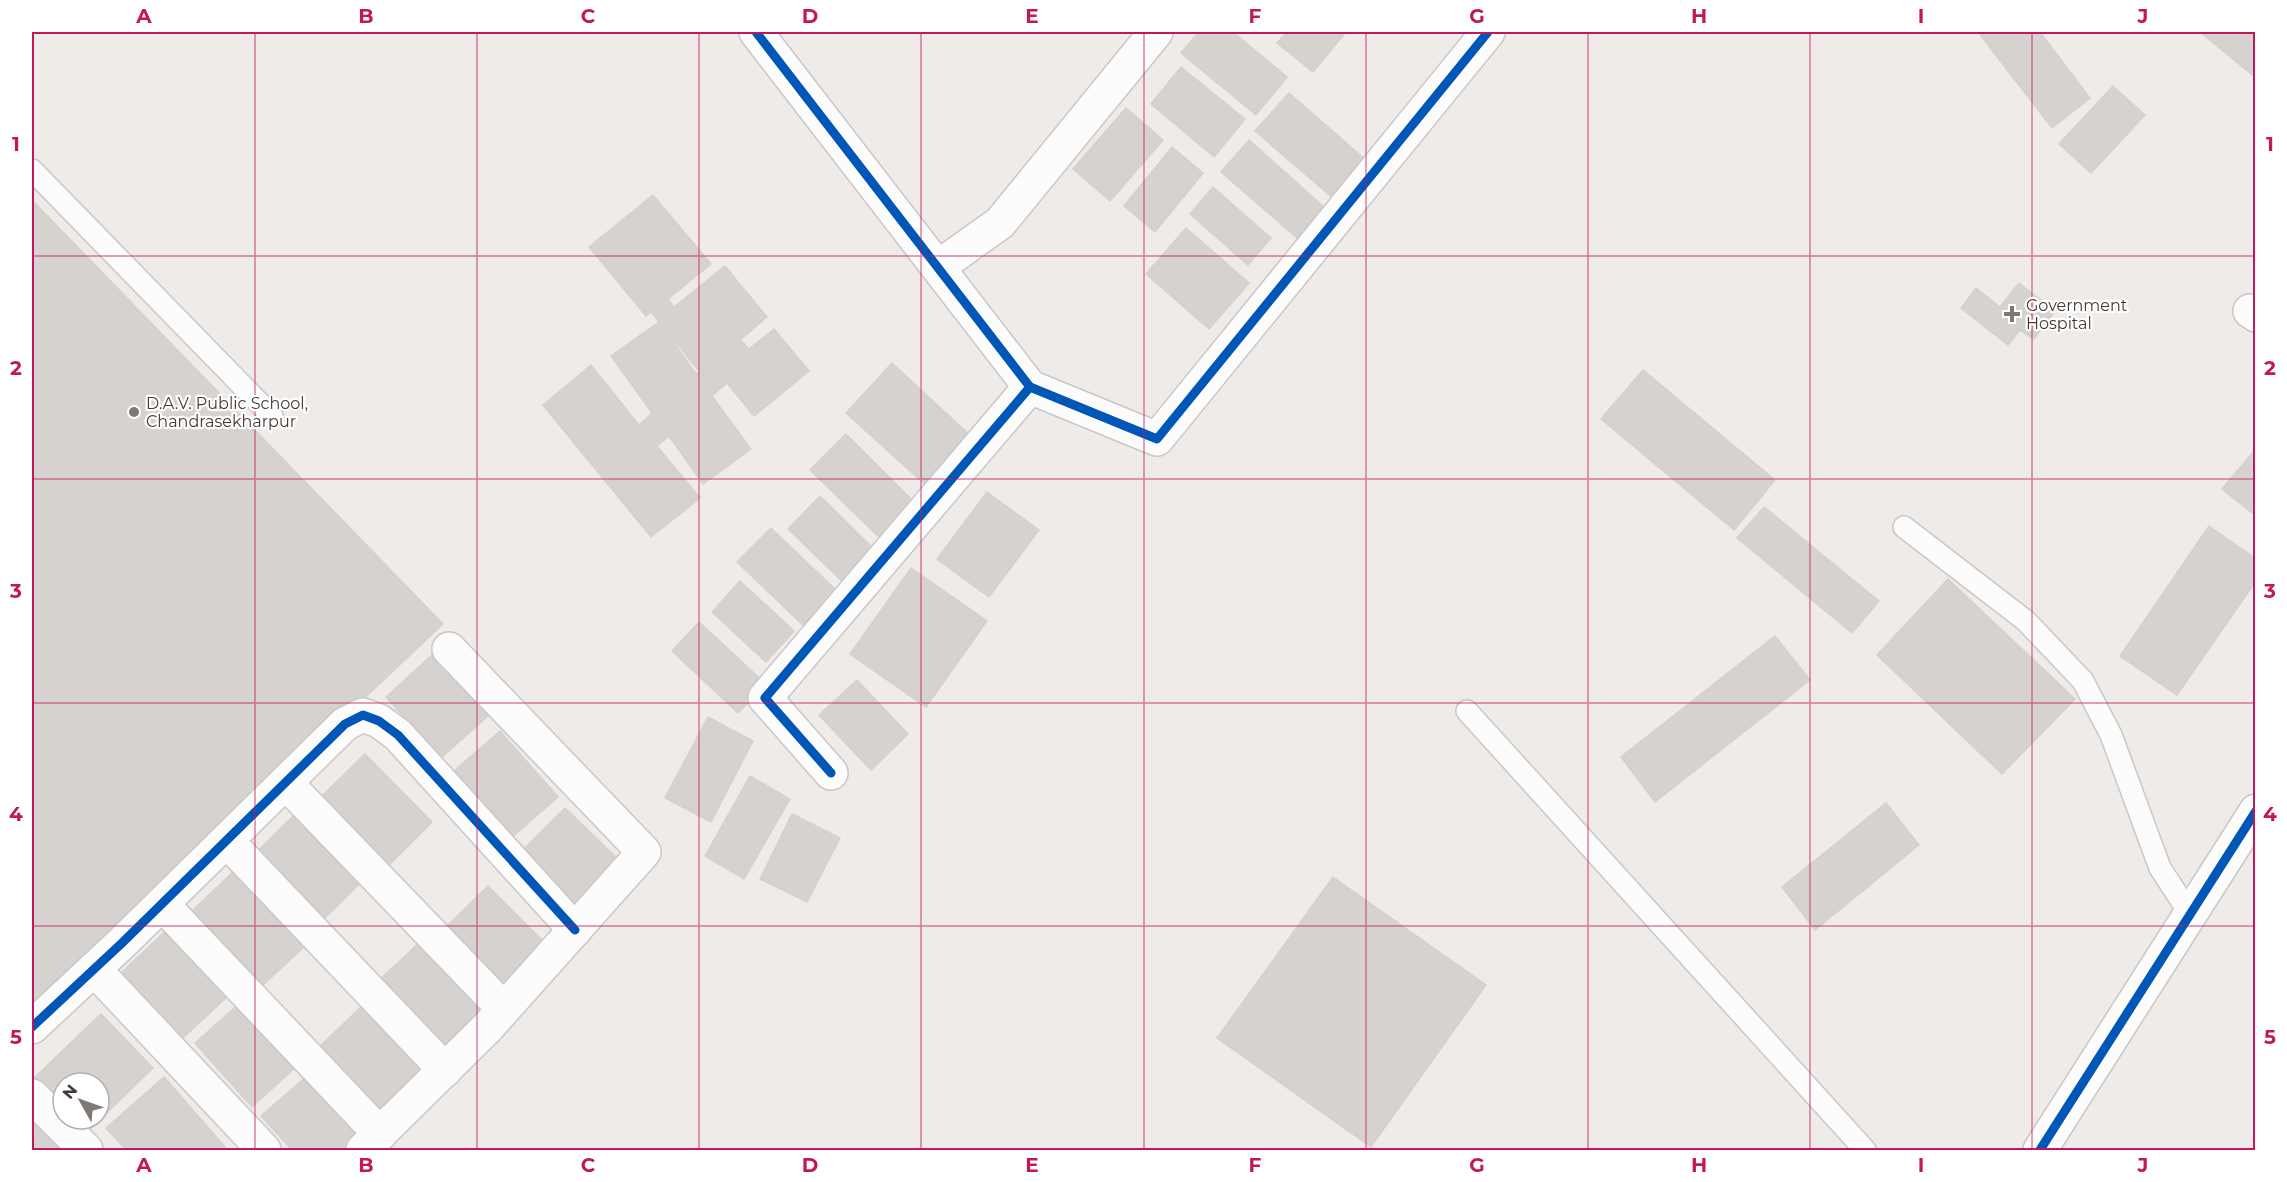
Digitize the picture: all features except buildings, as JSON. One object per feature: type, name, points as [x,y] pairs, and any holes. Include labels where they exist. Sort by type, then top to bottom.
[{"type":"street","points":[[756,32],[1030,387],[1157,439],[1484,33]]},
{"type":"street","points":[[938,267],[1000,223],[1156,32]]},
{"type":"street","points":[[831,773],[765,698],[1030,387]]},
{"type":"street","points":[[162,904],[372,1142],[487,1028],[644,852],[449,649]]},
{"type":"street","points":[[32,1028],[345,724],[363,715],[379,721],[398,735],[575,930]]},
{"type":"street","points":[[286,783],[503,1008]]},
{"type":"street","points":[[2040,1150],[2256,811]]},
{"type":"street","points":[[227,841],[445,1070]]},
{"type":"street","points":[[94,969],[264,1150]]},
{"type":"street","points":[[32,1096],[86,1150]]},
{"type":"lane","points":[[32,170],[272,416]]},
{"type":"lane","points":[[1904,527],[2026,621],[2083,681],[2110,735],[2160,868],[2190,914]]},
{"type":"lane","points":[[1467,711],[1865,1150]]},
{"type":"cycle path","points":[[756,32],[1030,387],[1157,439],[1488,32]]},
{"type":"cycle path","points":[[831,773],[765,698],[1030,387]]},
{"type":"cycle path","points":[[32,1027],[122,943],[345,724],[363,715],[379,721],[398,735],[575,930]]},
{"type":"cycle path","points":[[2040,1150],[2256,811]]},
{"type":"place","name":"Government Hospital","points":[[2012,314]]},
{"type":"place","name":"D.A.V. Public School, Chandrasekharpur","points":[[134,412]]}]
